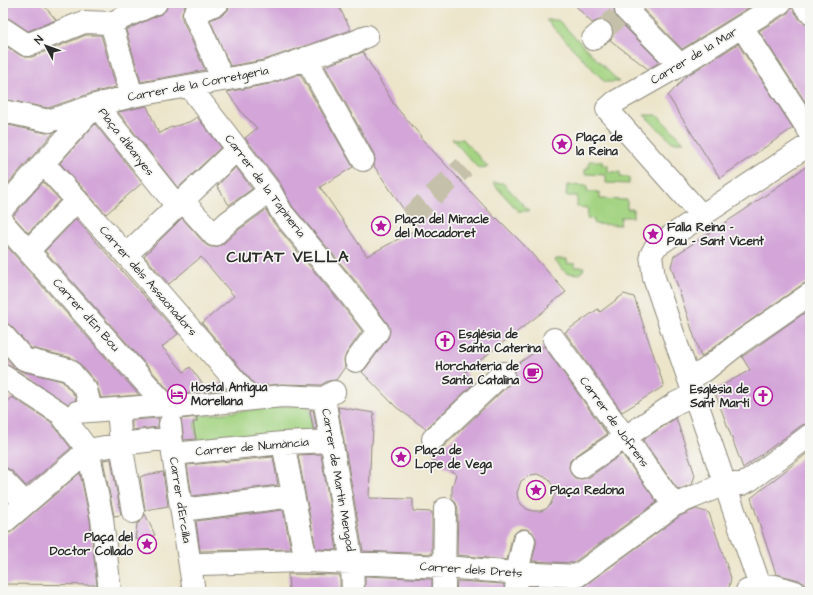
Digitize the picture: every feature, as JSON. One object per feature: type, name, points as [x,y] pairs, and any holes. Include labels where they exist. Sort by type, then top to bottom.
[{"type":"street","points":[[3,29],[27,45],[84,22],[111,23],[156,3]]},
{"type":"street","points":[[218,3],[191,9],[223,80]]},
{"type":"street","points":[[803,3],[810,12]]},
{"type":"street","name":"Carrer de la Mar","points":[[702,216],[607,109],[615,102],[742,27],[773,5]]},
{"type":"street","points":[[627,9],[680,65]]},
{"type":"street","points":[[111,23],[132,96]]},
{"type":"street","points":[[742,27],[810,132]]},
{"type":"street","name":"Carrer de la Corretgeria","points":[[3,111],[49,121],[96,105],[132,96],[267,72],[355,42],[367,36]]},
{"type":"street","points":[[306,58],[363,160]]},
{"type":"street","name":"Carrer de la Tapineria","points":[[189,86],[270,191],[282,213],[346,289],[378,331],[356,361]]},
{"type":"street","points":[[3,208],[96,105]]},
{"type":"street","name":"Plaça d'Ibanyes","points":[[96,105],[155,179],[214,235],[228,222],[270,191]]},
{"type":"street","points":[[796,592],[775,586],[756,590],[725,484],[654,278],[651,255],[656,246],[810,144]]},
{"type":"street","points":[[126,255],[238,149]]},
{"type":"street","name":"Carrer dels Assaonadors","points":[[43,163],[126,255],[252,400]]},
{"type":"street","points":[[28,251],[77,200]]},
{"type":"street","name":"Carrer d'En Bou","points":[[3,223],[167,407]]},
{"type":"street","points":[[581,467],[676,403],[704,371],[738,344],[810,294]]},
{"type":"street","points":[[3,335],[24,359],[69,370],[86,390],[91,410]]},
{"type":"street","name":"Carrer de Jofrens","points":[[554,339],[674,505]]},
{"type":"street","points":[[433,438],[503,373]]},
{"type":"street","points":[[7,385],[60,413],[88,450],[102,518],[110,592]]},
{"type":"street","name":"Carrer de Martín Mengod","points":[[252,400],[282,396],[329,395],[332,442],[352,563],[353,592]]},
{"type":"street","points":[[60,413],[91,410],[167,407],[252,400]]},
{"type":"street","name":"Carrer d'Ercilla","points":[[167,407],[194,592]]},
{"type":"street","points":[[118,409],[121,444],[133,512]]},
{"type":"street","name":"Carrer dels Drets","points":[[190,565],[306,560],[445,567],[516,582],[577,576],[674,505],[725,484],[742,484],[750,480],[810,435]]},
{"type":"street","name":"Carrer de Numància","points":[[88,450],[121,444],[172,446],[332,442]]},
{"type":"street","points":[[283,443],[306,560]]},
{"type":"street","points":[[3,523],[88,450]]},
{"type":"street","points":[[3,480],[25,503]]},
{"type":"street","points":[[182,510],[293,496]]},
{"type":"street","points":[[444,592],[445,509]]},
{"type":"street","points":[[516,582],[524,540]]},
{"type":"green space","points":[[546,20],[558,20],[619,82],[605,82]]},
{"type":"green space","points":[[644,115],[657,115],[684,142],[672,142]]},
{"type":"green space","points":[[452,139],[463,139],[488,167],[478,168]]},
{"type":"green space","points":[[589,161],[602,161],[602,165],[608,165],[608,172],[620,172],[620,177],[629,177],[629,184],[606,183],[606,175],[585,174],[585,168],[589,168]]},
{"type":"green space","points":[[493,183],[503,183],[529,211],[518,211]]},
{"type":"green space","points":[[567,185],[587,186],[587,192],[600,192],[600,199],[627,200],[627,209],[633,209],[633,217],[621,217],[620,225],[594,224],[594,219],[587,218],[588,208],[577,207],[577,196],[566,196]]},
{"type":"green space","points":[[556,259],[567,259],[567,263],[575,264],[575,267],[584,267],[583,271],[581,271],[580,274],[566,273],[555,261]]},
{"type":"green space","points":[[309,404],[314,437],[198,448],[194,422],[197,422],[197,416]]},
{"type":"building","points":[[3,3],[42,3],[56,20],[28,31],[10,19],[3,17]]},
{"type":"building","points":[[168,3],[185,3],[186,5],[182,12],[182,19],[205,70],[141,82],[126,30],[161,14],[166,10]]},
{"type":"building","points":[[234,3],[337,3],[351,30],[264,60],[230,66],[210,20],[224,14],[230,5]]},
{"type":"building","points":[[573,3],[616,3],[614,12],[617,19],[660,62],[648,69],[610,40],[613,36],[613,30],[610,24],[605,20],[599,20],[592,23]]},
{"type":"building","points":[[646,3],[756,3],[682,49],[644,10]]},
{"type":"building","points":[[792,7],[800,20],[810,24],[810,109],[759,31],[787,14]]},
{"type":"building","points":[[86,35],[101,35],[116,87],[92,93],[48,108],[3,99],[3,44],[20,55],[32,57]]},
{"type":"building","points":[[738,44],[793,128],[720,178],[668,96],[685,77]]},
{"type":"building","points":[[363,52],[395,106],[421,136],[420,137],[496,219],[497,218],[521,242],[566,292],[548,306],[549,307],[465,372],[473,384],[426,429],[396,407],[362,372],[388,338],[390,331],[388,324],[358,284],[292,206],[280,183],[245,138],[257,128],[243,114],[227,92],[269,84],[300,74],[353,167],[320,187],[367,256],[417,229],[374,166],[374,154],[325,66]]},
{"type":"building","points":[[147,106],[159,134],[169,128],[189,122],[197,117],[221,147],[178,188],[118,112]]},
{"type":"building","points":[[3,124],[46,133],[54,132],[3,189]]},
{"type":"building","points":[[95,124],[142,183],[106,214],[60,163]]},
{"type":"building","points":[[810,164],[810,282],[803,284],[731,334],[701,357],[671,266],[674,256],[743,211]]},
{"type":"building","points":[[236,167],[252,189],[229,205],[217,186]]},
{"type":"building","points":[[43,182],[60,200],[28,233],[13,216]]},
{"type":"building","points":[[266,210],[272,221],[362,331],[346,354],[344,360],[345,367],[336,380],[328,381],[321,385],[282,384],[256,386],[202,323],[234,296],[201,257],[169,284],[144,256],[182,218],[205,244],[210,247],[216,247],[223,244],[236,232]]},
{"type":"building","points":[[76,219],[178,334],[162,347],[184,372],[190,367],[208,391],[220,382],[226,389],[173,395],[45,251]]},
{"type":"building","points":[[3,242],[139,395],[101,398],[96,382],[78,362],[72,358],[31,348],[12,327],[7,323],[3,323]]},
{"type":"building","points":[[624,294],[634,297],[664,386],[622,412],[565,332],[598,309],[600,312]]},
{"type":"building","name":"Església de Sant Martí","points":[[810,309],[810,423],[802,425],[743,468],[714,390],[750,370],[742,357]]},
{"type":"building","points":[[544,346],[607,434],[570,461],[569,467],[571,474],[575,478],[588,478],[622,454],[657,502],[573,563],[532,561],[536,538],[532,532],[526,529],[520,529],[515,533],[512,538],[507,560],[457,555],[458,509],[456,503],[452,499],[452,488],[456,474],[431,459],[436,451],[442,448],[512,382],[515,376],[513,367]],"holes":[[[537,474],[548,478],[554,488],[555,494],[550,505],[546,509],[540,511],[533,511],[522,505],[518,499],[517,493],[521,481],[531,475]]]},
{"type":"building","points":[[3,354],[15,367],[21,371],[62,381],[75,396],[76,400],[68,404],[10,366],[3,364]]},
{"type":"building","points":[[12,397],[51,422],[71,448],[26,486],[12,471],[7,468],[3,468],[3,405]]},
{"type":"building","points":[[338,407],[374,413],[369,498],[413,499],[413,511],[432,512],[432,554],[363,551]]},
{"type":"building","points":[[310,410],[313,410],[317,429],[313,429]]},
{"type":"building","points":[[197,417],[197,422],[193,422],[196,439],[184,440],[181,419]]},
{"type":"building","points":[[159,418],[158,427],[132,430],[132,420]]},
{"type":"building","points":[[676,418],[695,475],[692,484],[678,490],[643,440]]},
{"type":"building","points":[[810,451],[810,584],[776,574],[751,498]]},
{"type":"building","points":[[321,454],[337,550],[316,549],[298,455]]},
{"type":"building","points":[[273,457],[278,485],[192,496],[187,465]]},
{"type":"building","points":[[111,459],[121,515],[114,516],[103,460]]},
{"type":"building","points":[[163,472],[168,506],[145,510],[140,477]]},
{"type":"building","points":[[80,473],[90,520],[97,585],[3,584],[3,535],[11,532]]},
{"type":"building","points":[[696,509],[709,513],[731,578],[728,592],[529,592],[529,586],[576,588],[584,586],[680,516]]},
{"type":"building","points":[[283,510],[291,549],[200,551],[196,521]]},
{"type":"building","points":[[145,514],[155,535],[135,540],[137,524],[141,521]]},
{"type":"building","points":[[288,574],[340,575],[340,592],[289,592]]},
{"type":"building","points":[[365,576],[432,579],[432,592],[365,592]]},
{"type":"building","points":[[457,581],[504,584],[504,592],[456,592]]},
{"type":"tunnel","points":[[601,32],[621,14]]},
{"type":"tunnel","points":[[409,218],[464,167]]},
{"type":"place","name":"Plaça de la Reina","points":[[562,144]]},
{"type":"place","name":"Plaça del Miracle del Mocadoret","points":[[381,226]]},
{"type":"place","name":"Falla Reina - Pau - Sant Vicent","points":[[653,234]]},
{"type":"place","name":"Església de Santa Caterina","points":[[445,341]]},
{"type":"place","name":"Horchateria de Santa Catalina","points":[[533,373]]},
{"type":"place","name":"Hostal Antigua Morellana","points":[[177,394]]},
{"type":"place","name":"Església de Sant Martí","points":[[763,396]]},
{"type":"place","name":"Plaça de Lope de Vega","points":[[401,457]]},
{"type":"place","name":"Plaça Redona","points":[[536,490]]},
{"type":"place","name":"Plaça del Doctor Collado","points":[[147,544]]},
{"type":"district","name":"CIUTAT VELLA","points":[[288,257]]}]
